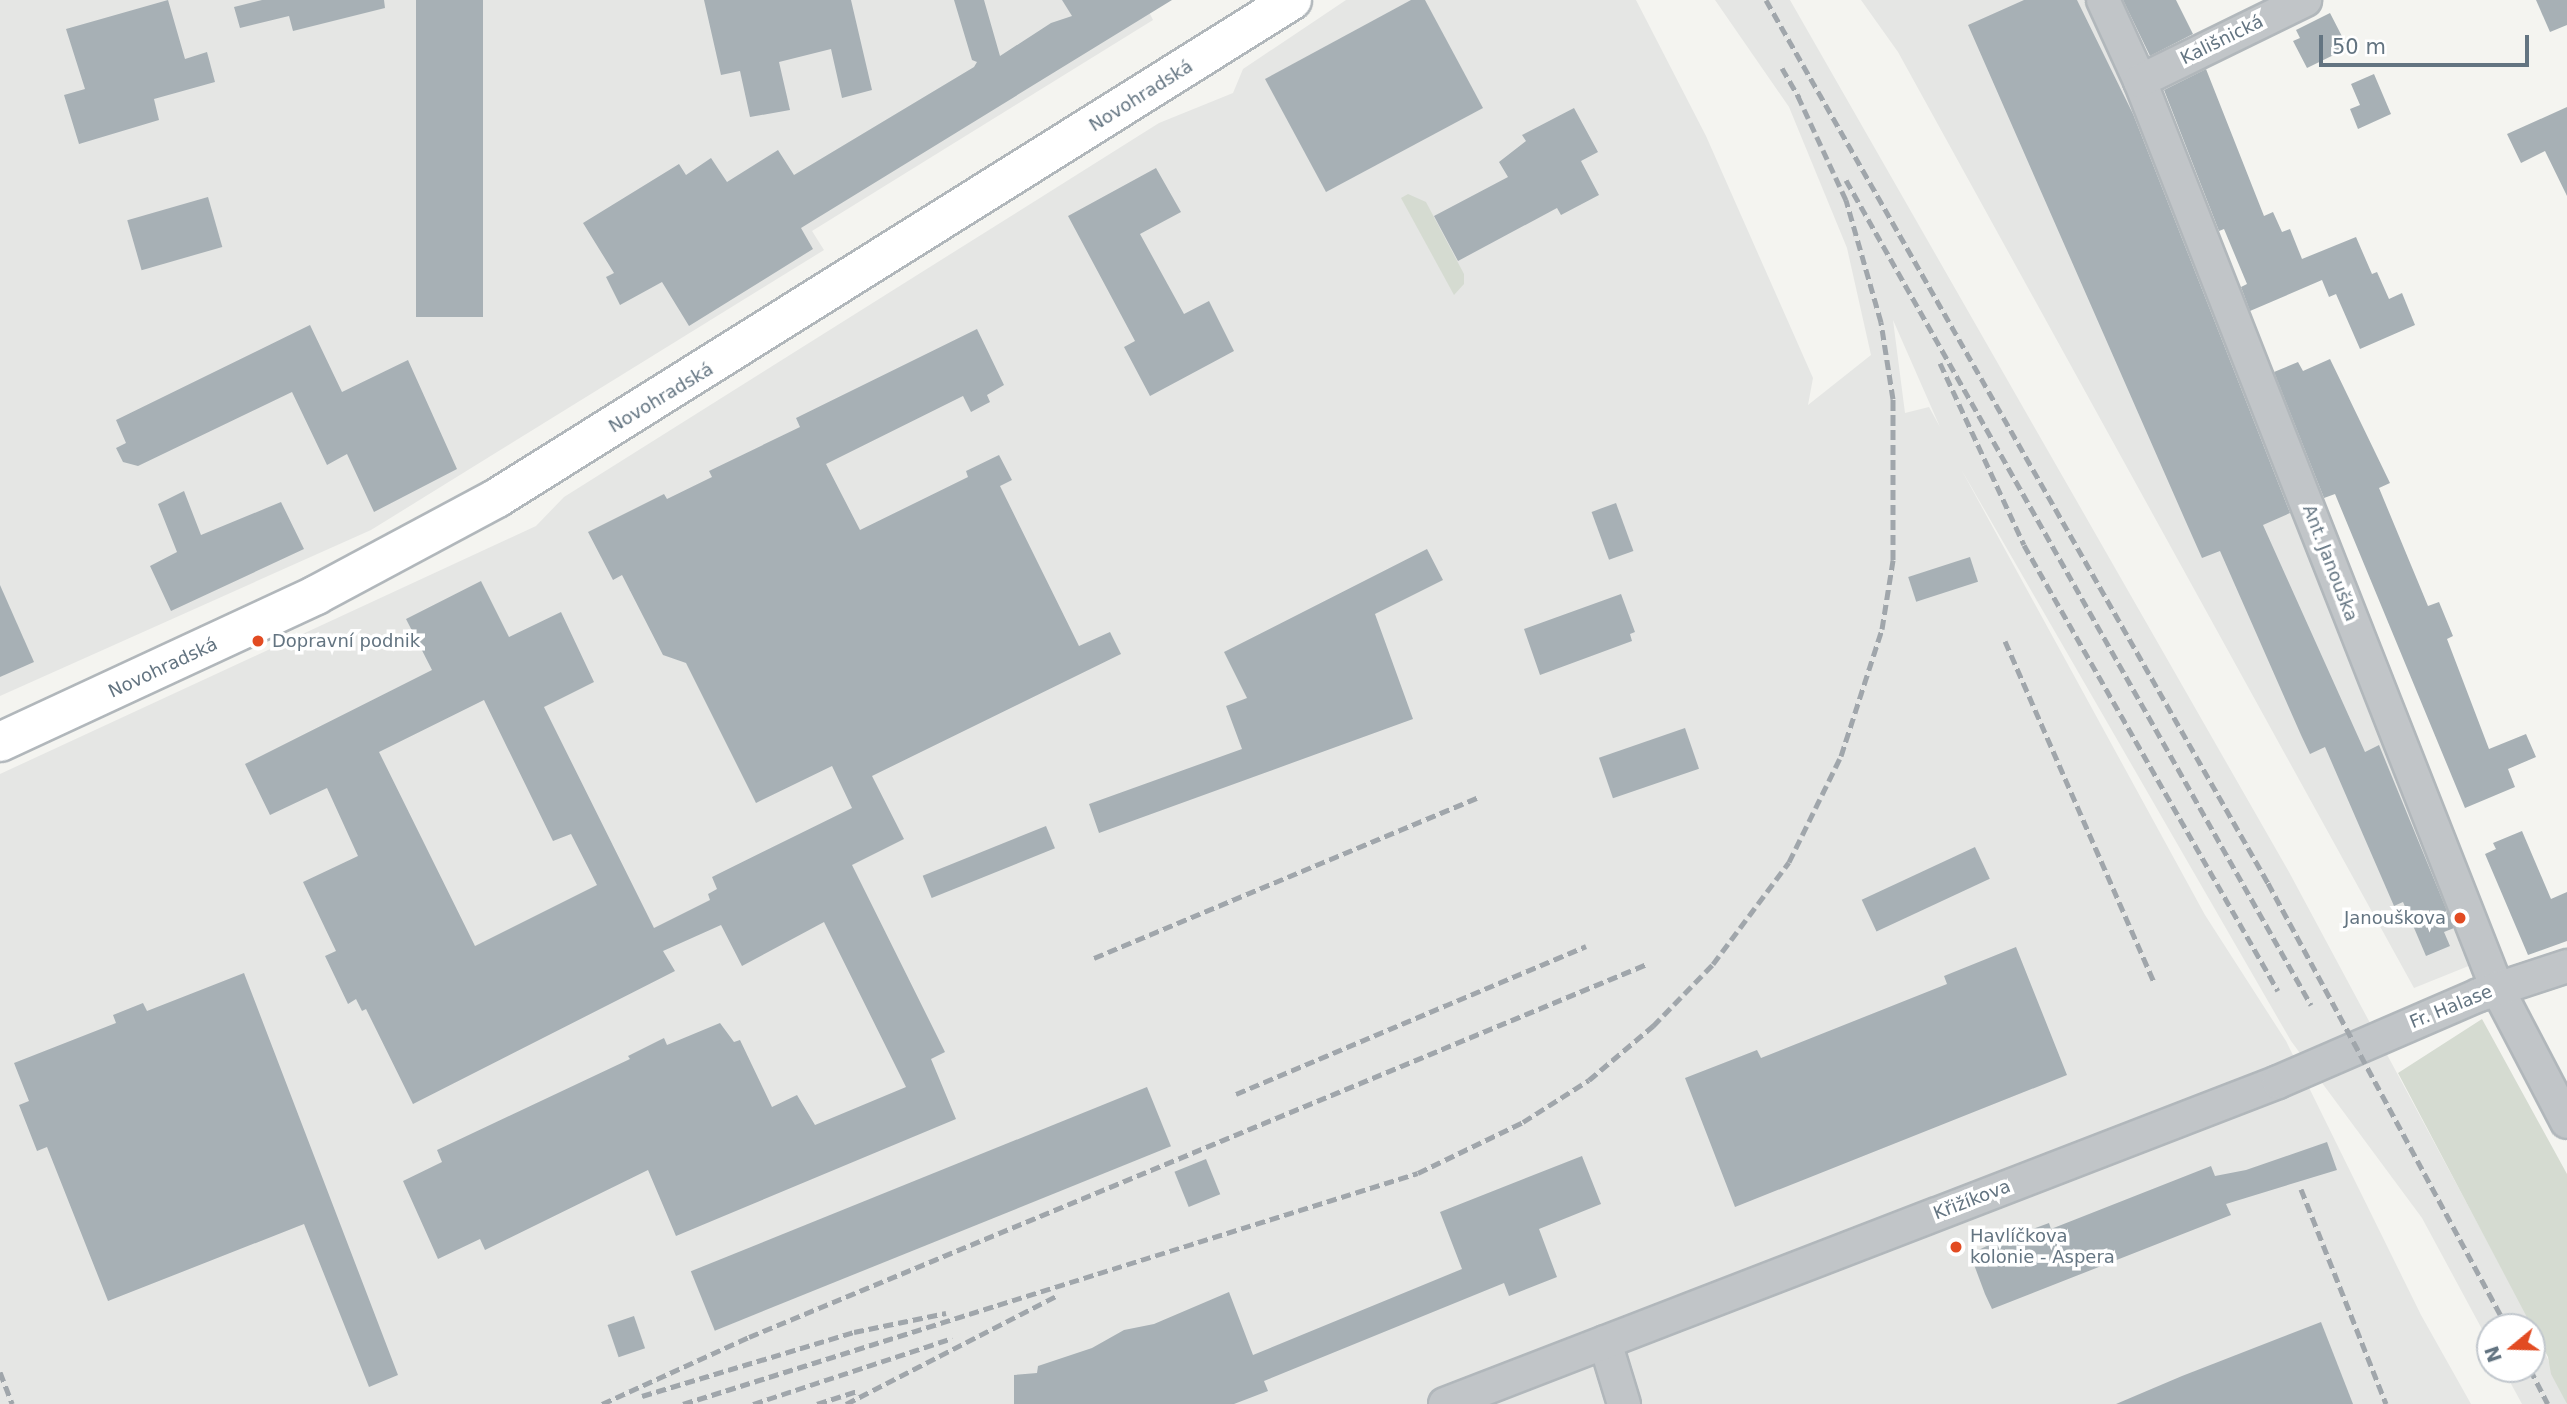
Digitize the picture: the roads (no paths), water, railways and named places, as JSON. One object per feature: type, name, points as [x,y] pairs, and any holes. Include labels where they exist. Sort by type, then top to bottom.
[{"type":"main road","name":"Novohradská","points":[[0,741],[316,595],[497,498],[1292,0]]},
{"type":"street","name":"Ant. Janouška","points":[[2103,0],[2140,80],[2497,988],[2567,1122]]},
{"type":"street","name":"Kališnická","points":[[2140,80],[2305,0]]},
{"type":"street","name":"Fr. Halase","points":[[2339,1056],[2497,988],[2567,966]]},
{"type":"street","name":"Křižíkova","points":[[1445,1404],[2339,1056]]},
{"type":"street","points":[[1605,1342],[1624,1404]]},
{"type":"railway","points":[[1766,0],[2268,883],[2499,1313]]},
{"type":"railway","points":[[1782,68],[1799,98]]},
{"type":"railway","points":[[683,1404],[1418,1173],[1523,1122],[1589,1080],[1653,1026],[1713,964],[1789,862],[1841,756],[1882,629],[1893,560],[1893,399],[1881,322],[1846,200],[1796,92]]},
{"type":"railway","points":[[1846,180],[2311,1005]]},
{"type":"railway","points":[[1940,363],[2024,545],[2278,991]]},
{"type":"railway","points":[[2005,641],[2155,984]]},
{"type":"railway","points":[[1094,958],[1477,798]]},
{"type":"railway","points":[[1236,1094],[1586,946]]},
{"type":"railway","points":[[602,1404],[749,1337],[1647,964]]},
{"type":"railway","points":[[2301,1189],[2386,1404]]},
{"type":"railway","points":[[846,1404],[1056,1296]]},
{"type":"railway","points":[[642,1396],[854,1332],[946,1313]]},
{"type":"railway","points":[[753,1404],[952,1338]]},
{"type":"railway","points":[[0,1372],[12,1404]]},
{"type":"railway","points":[[2537,1383],[2548,1404]]},
{"type":"railway","points":[[817,1404],[857,1391]]},
{"type":"place","name":"Dopravní podnik","points":[[258,641]]},
{"type":"place","name":"Janouškova","points":[[2460,918]]},
{"type":"place","name":"Havlíčkova kolonie - Aspera","points":[[1956,1247]]}]
